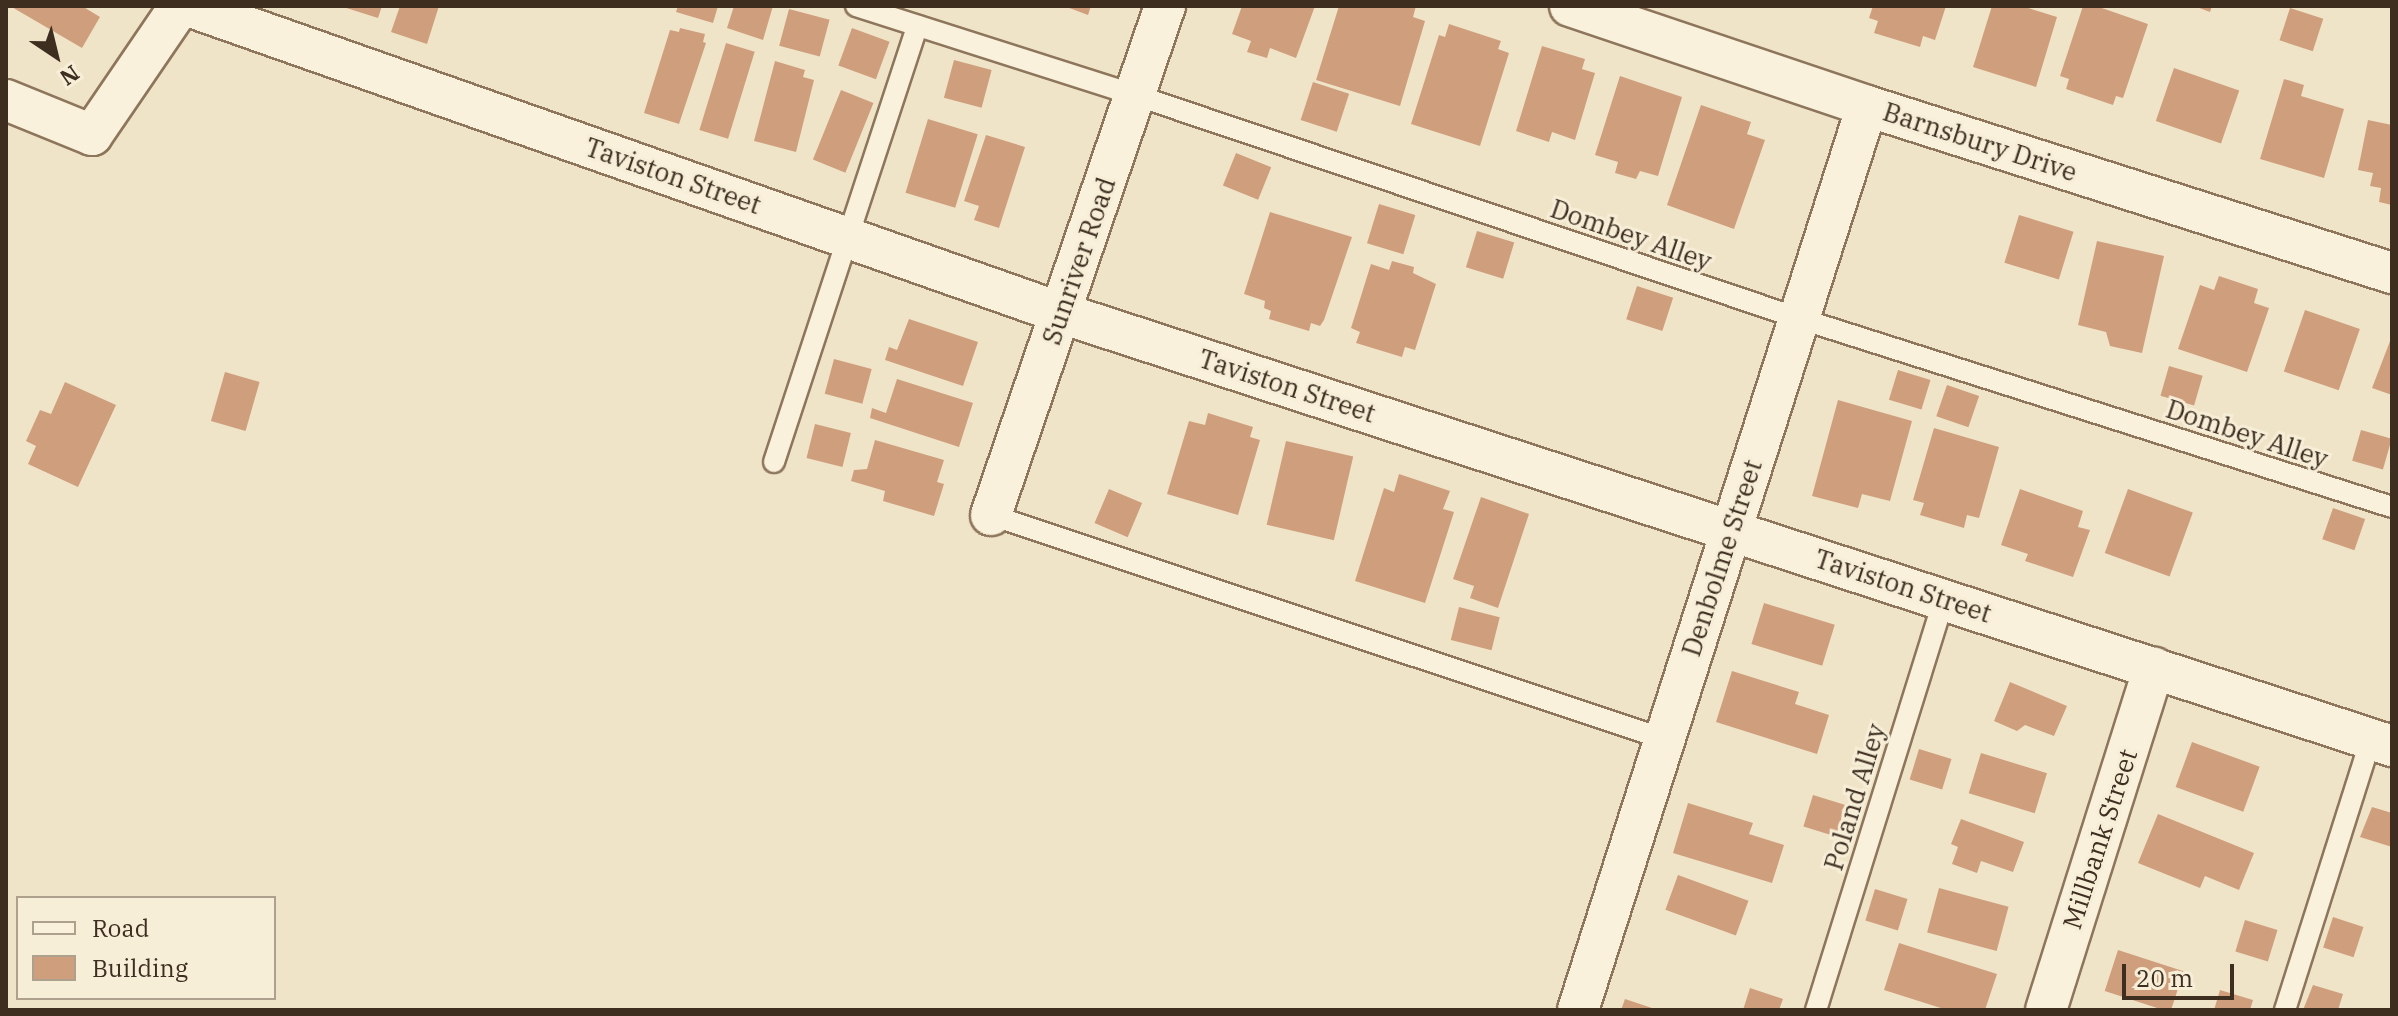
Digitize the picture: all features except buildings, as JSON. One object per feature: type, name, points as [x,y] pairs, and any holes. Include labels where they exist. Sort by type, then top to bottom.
[{"type":"street","points":[[6,100],[92,135],[180,6]]},
{"type":"street","name":"Taviston Street","points":[[188,6],[1061,313],[2382,742]]},
{"type":"street","name":"Sunriver Road","points":[[991,515],[1165,6]]},
{"type":"street","name":"Barnsbury Drive","points":[[1578,7],[1867,106],[2392,273]]},
{"type":"street","name":"Denbolme Street","points":[[1578,1010],[1867,106]]},
{"type":"street","name":"Millbank Street","points":[[2046,1010],[2154,668]]},
{"type":"lane","name":"Dombey Alley","points":[[856,6],[1135,95],[1798,318],[2392,507]]},
{"type":"lane","points":[[774,462],[850,238],[917,26]]},
{"type":"lane","points":[[991,515],[1664,739]]},
{"type":"lane","name":"Poland Alley","points":[[1816,1010],[1944,600]]},
{"type":"lane","points":[[2285,1010],[2382,742]]}]
